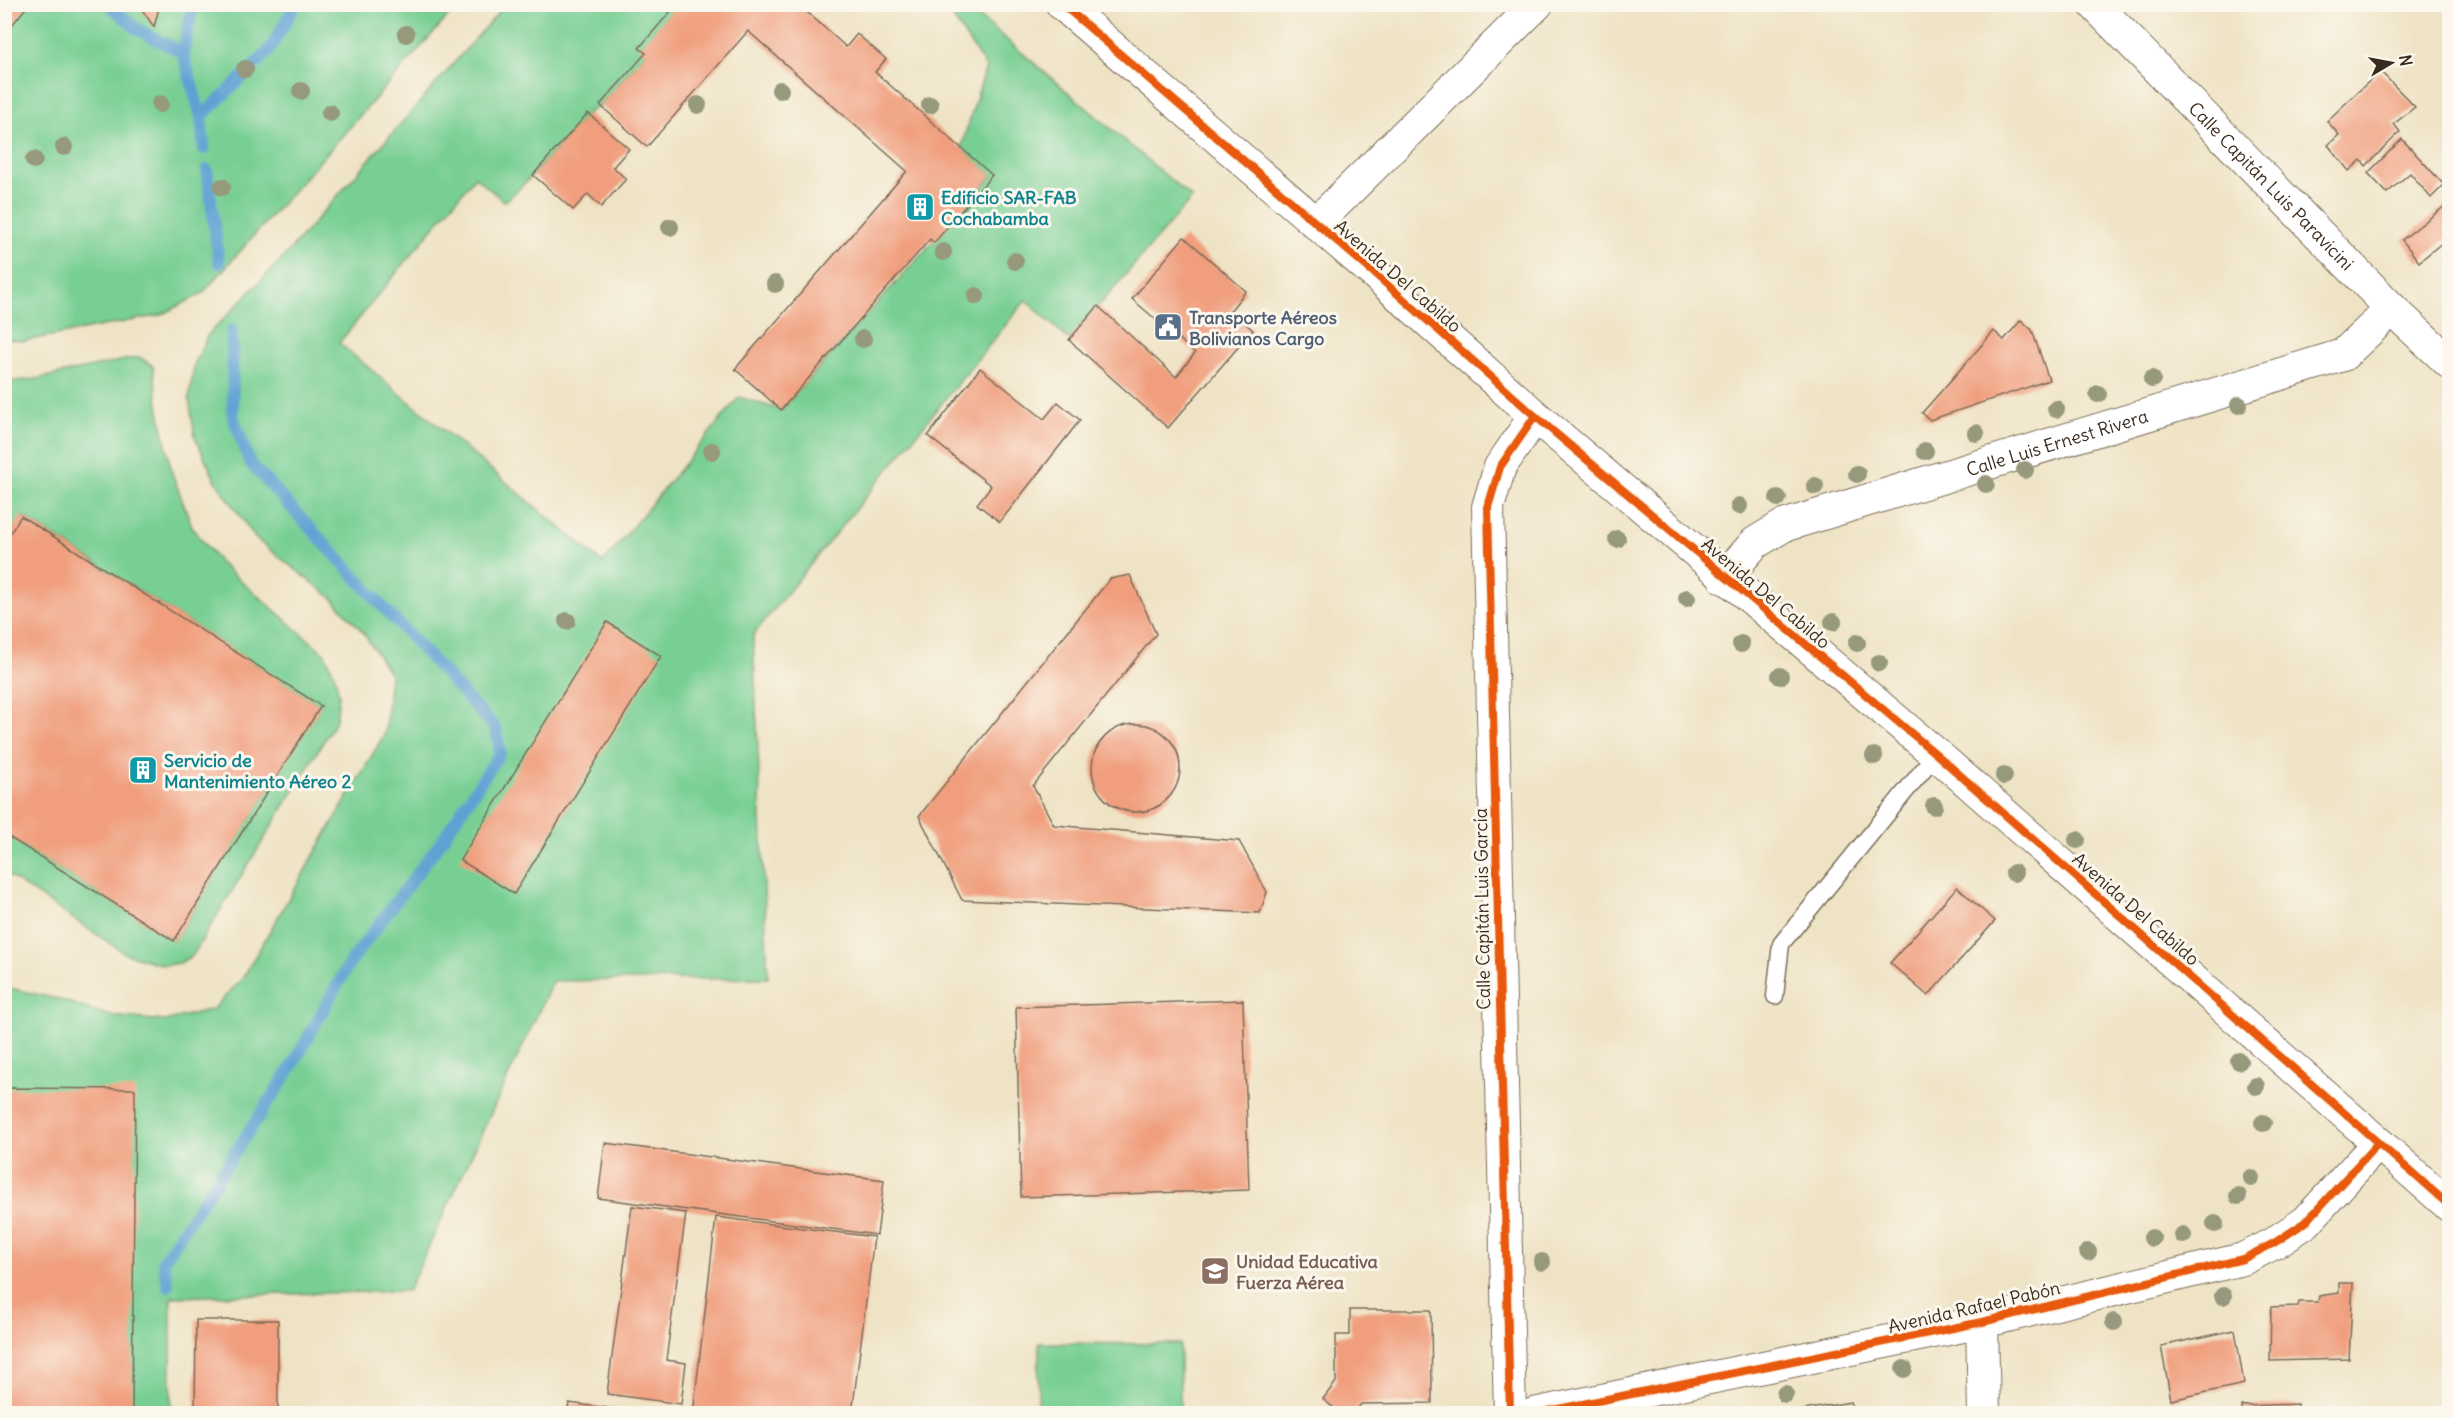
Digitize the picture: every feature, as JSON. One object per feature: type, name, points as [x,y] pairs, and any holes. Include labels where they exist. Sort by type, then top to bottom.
[{"type":"street","name":"Avenida Del Cabildo","points":[[1062,4],[1535,416],[1724,578],[1936,754],[2450,1206]]},
{"type":"street","points":[[1316,223],[1537,4]]},
{"type":"street","name":"Calle Capitán Luis Paravicini","points":[[2094,4],[2392,309],[2444,347]]},
{"type":"street","name":"Calle Luis Ernest Rivera","points":[[1724,578],[1755,543],[1783,526],[2343,355],[2392,309]]},
{"type":"street","name":"Calle Capitán Luis García","points":[[1509,1413],[1488,507],[1500,467],[1535,416]]},
{"type":"street","name":"Avenida Rafael Pabón","points":[[1534,1413],[1982,1322],[2243,1258],[2274,1243],[2306,1222],[2378,1143]]},
{"type":"street","points":[[1982,1322],[1984,1413]]},
{"type":"lane","points":[[1775,996],[1781,944],[1936,754]]},
{"type":"green space","points":[[4,5],[458,5],[203,293],[161,315],[24,341],[5,339]]},
{"type":"green space","points":[[505,5],[677,5],[640,48],[646,53],[600,105],[588,113],[533,175],[505,202],[475,177],[339,343],[603,563],[739,397],[781,410],[992,176],[961,148],[986,67],[949,12],[954,5],[966,5],[1192,198],[1069,340],[1026,300],[753,635],[768,978],[553,981],[408,1291],[171,1297],[171,1413],[5,1414],[5,987],[57,999],[111,1016],[165,1021],[213,1009],[242,979],[385,733],[390,674],[363,632],[331,597],[256,539],[215,480],[195,437],[189,398],[194,365],[208,335],[282,259]]},
{"type":"green space","points":[[139,357],[153,366],[159,411],[172,473],[193,529],[221,564],[325,654],[335,676],[339,695],[336,721],[193,955],[180,963],[164,965],[126,954],[5,873],[5,834],[174,941],[320,706],[22,516],[5,543],[5,382],[36,379]]},
{"type":"green space","points":[[1039,1343],[1180,1344],[1180,1413],[1038,1413]]},
{"type":"building","points":[[4,4],[29,4],[4,35]]},
{"type":"building","points":[[138,4],[160,4],[154,27]]},
{"type":"building","name":"Edificio SAR-FAB Cochabamba","points":[[677,4],[798,4],[846,47],[857,34],[886,59],[875,72],[992,175],[934,243],[930,239],[781,410],[735,369],[907,171],[748,31],[647,147],[600,105],[646,53],[639,48]]},
{"type":"building","points":[[4,63],[11,81],[9,106],[4,102]]},
{"type":"building","points":[[2380,71],[2415,107],[2394,124],[2400,132],[2366,166],[2361,160],[2349,171],[2328,145],[2339,135],[2327,121]]},
{"type":"building","points":[[588,113],[629,149],[613,167],[626,179],[601,207],[588,194],[573,210],[533,175]]},
{"type":"building","points":[[2402,139],[2444,185],[2431,198],[2410,173],[2387,193],[2368,173]]},
{"type":"building","points":[[2450,202],[2450,236],[2419,262],[2402,240]]},
{"type":"building","points":[[1184,237],[1246,291],[1230,311],[1253,330],[1168,428],[1069,340],[1098,306],[1176,377],[1195,353],[1132,299]]},
{"type":"building","points":[[2021,320],[2032,330],[2049,380],[1930,420],[1922,413],[1994,331],[2004,340]]},
{"type":"building","points":[[980,368],[1044,419],[1058,402],[1080,420],[1000,522],[977,504],[991,486],[928,436]]},
{"type":"building","name":"Servicio de Mantenimiento Aéreo 2","points":[[21,516],[321,706],[174,941],[4,834],[4,543]]},
{"type":"building","points":[[1130,575],[1156,634],[1033,786],[1054,825],[1239,841],[1267,892],[1260,913],[962,900],[919,816],[1110,579]]},
{"type":"building","points":[[607,622],[661,656],[514,894],[460,860]]},
{"type":"building","points":[[1136,724],[1161,731],[1173,743],[1180,768],[1173,793],[1161,805],[1136,812],[1111,805],[1099,793],[1092,768],[1099,743],[1111,731]]},
{"type":"building","points":[[1957,887],[1995,921],[1928,996],[1890,963]]},
{"type":"building","points":[[1243,1000],[1249,1190],[1021,1197],[1016,1007]]},
{"type":"building","points":[[4,1088],[135,1089],[132,1414],[4,1414]]},
{"type":"building","points":[[605,1143],[884,1180],[877,1235],[598,1198]]},
{"type":"building","points":[[632,1206],[686,1213],[666,1360],[686,1363],[681,1404],[607,1394]]},
{"type":"building","points":[[716,1217],[874,1237],[852,1414],[693,1414]]},
{"type":"building","points":[[2339,1283],[2353,1283],[2349,1359],[2270,1361],[2271,1307],[2298,1306],[2299,1302],[2318,1302],[2319,1296],[2339,1293]]},
{"type":"building","points":[[1350,1310],[1431,1310],[1432,1403],[1361,1404],[1353,1414],[1341,1414],[1323,1399],[1336,1382],[1336,1335],[1350,1335]]},
{"type":"building","points":[[196,1320],[278,1320],[278,1414],[195,1414]]},
{"type":"building","points":[[2235,1330],[2244,1384],[2171,1400],[2161,1346]]},
{"type":"building","points":[[1851,1402],[1851,1414],[1792,1414],[1791,1412]]},
{"type":"building","points":[[569,1403],[637,1412],[637,1414],[567,1414]]},
{"type":"building","points":[[2297,1404],[2297,1414],[2242,1414],[2242,1406]]},
{"type":"waterway","points":[[109,4],[137,29],[183,53],[201,117]]},
{"type":"waterway","points":[[183,53],[193,4]]},
{"type":"waterway","points":[[204,149],[201,117],[269,51],[296,4]]},
{"type":"waterway","points":[[207,170],[219,263]]},
{"type":"waterway","points":[[168,1286],[163,1261],[291,1068],[349,964],[440,843],[500,753],[496,729],[250,463],[233,417],[232,331]]},
{"type":"cycle path","points":[[1062,4],[1374,273],[1535,416],[1936,754],[2450,1206]]},
{"type":"cycle path","points":[[1510,1414],[1488,507],[1500,467],[1535,416]]},
{"type":"cycle path","points":[[1534,1414],[1982,1322],[2243,1259],[2274,1243],[2306,1222],[2378,1143]]},
{"type":"place","name":"Edificio SAR-FAB Cochabamba","points":[[920,207]]},
{"type":"place","name":"Transporte Aéreos Bolivianos Cargo","points":[[1168,327]]},
{"type":"place","name":"Servicio de Mantenimiento Aéreo 2","points":[[143,770]]},
{"type":"place","name":"Unidad Educativa Fuerza Aérea","points":[[1215,1271]]}]
